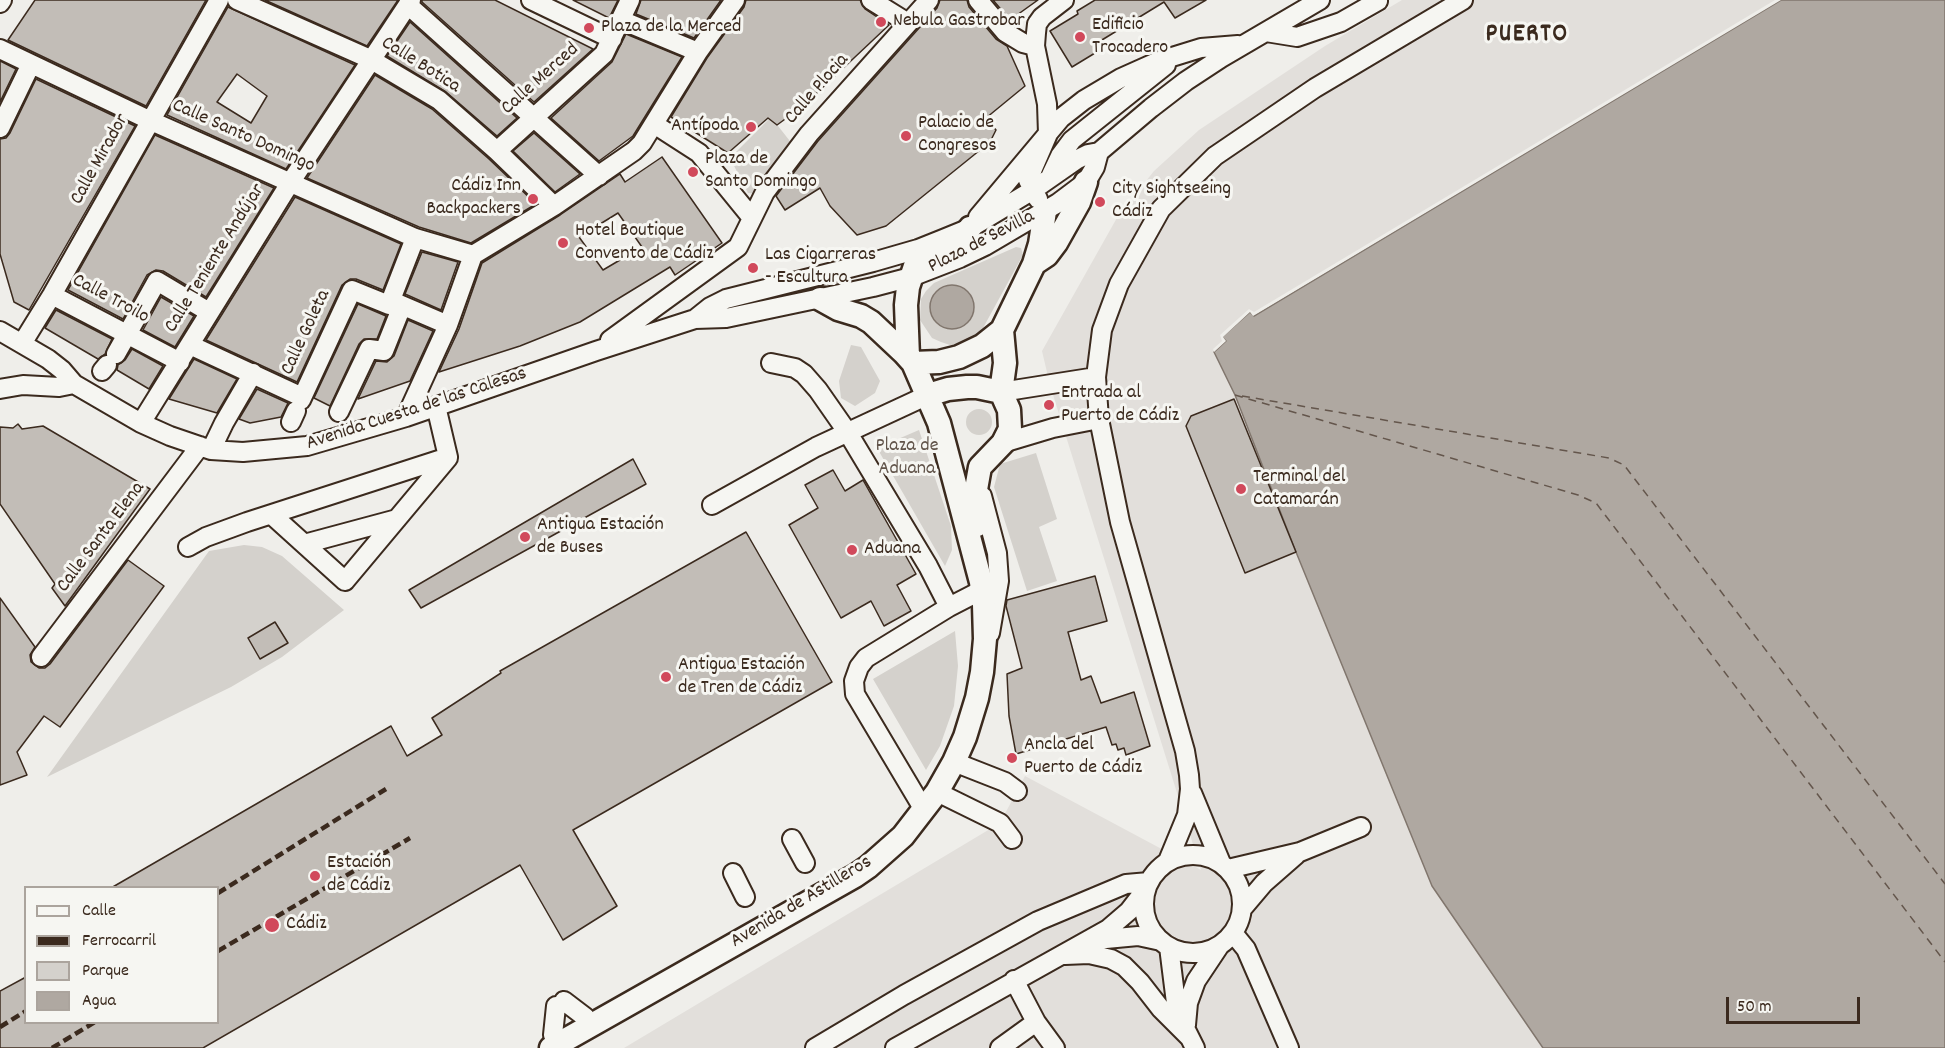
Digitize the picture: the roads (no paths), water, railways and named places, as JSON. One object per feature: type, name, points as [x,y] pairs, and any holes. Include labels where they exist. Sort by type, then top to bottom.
[{"type":"main road","name":"Plaza de Sevilla","points":[[1034,264],[1047,255],[1056,243],[1079,202],[1086,182]]},
{"type":"main road","name":"Plaza de Sevilla","points":[[910,360],[939,362],[959,357],[982,346],[1002,330],[1034,264],[1045,212]]},
{"type":"main road","name":"Avenida Cuesta de las Calesas","points":[[910,277],[915,266],[922,259],[959,242],[970,228]]},
{"type":"main road","name":"Plaza de Sevilla","points":[[910,277],[906,305],[910,360]]},
{"type":"main road","name":"Plaza de Sevilla","points":[[820,299],[871,322],[910,360],[928,395],[943,436],[982,586]]},
{"type":"main road","points":[[982,586],[984,560],[975,510],[978,473],[984,461],[1008,434],[1011,420],[1001,392],[1005,363],[1002,330]]},
{"type":"main road","points":[[928,395],[948,388],[967,387],[1001,392]]},
{"type":"main road","points":[[943,436],[964,454],[978,456],[997,448]]},
{"type":"main road","name":"Avenida de Astilleros","points":[[555,1046],[855,876],[903,836],[931,801],[954,762],[965,737],[977,698],[984,655],[982,586]]},
{"type":"street","name":"Calle Mirador","points":[[23,342],[219,0]]},
{"type":"street","name":"Calle Botica","points":[[237,0],[370,59],[439,100],[497,151],[554,206]]},
{"type":"street","points":[[531,0],[612,39],[630,0]]},
{"type":"street","points":[[406,417],[448,325],[473,255],[554,206],[634,151],[654,124],[698,52],[735,0]]},
{"type":"street","points":[[871,0],[908,23]]},
{"type":"street","name":"Calle Plocia","points":[[596,351],[738,247],[765,192],[809,134],[929,0]]},
{"type":"street","points":[[978,0],[1005,32],[1023,43],[1035,46]]},
{"type":"street","points":[[1064,0],[1042,17],[1037,24],[1035,46],[1047,104],[1048,134],[1028,180],[1045,212],[1086,182],[1095,167],[1099,152],[1186,81],[1320,0]]},
{"type":"street","points":[[1168,861],[1187,815],[1190,789],[1185,751],[1120,522],[1099,419],[1096,377],[1102,330],[1119,284],[1161,209],[1215,156],[1315,88],[1463,0]]},
{"type":"street","points":[[1266,32],[1297,37],[1341,22],[1378,1]]},
{"type":"street","name":"Calle Teniente Andújar","points":[[141,423],[290,183],[409,2]]},
{"type":"street","points":[[409,2],[599,176]]},
{"type":"street","points":[[621,20],[698,52]]},
{"type":"street","name":"Calle Merced","points":[[497,151],[604,54],[612,39]]},
{"type":"street","points":[[970,228],[1061,118],[1084,100],[1121,78],[1159,61],[1201,48],[1245,44]]},
{"type":"street","name":"Calle Santo Domingo","points":[[0,49],[149,120],[415,238],[473,255]]},
{"type":"street","points":[[1049,178],[1060,156],[1072,140],[1180,55]]},
{"type":"street","points":[[0,128],[31,64]]},
{"type":"street","points":[[654,124],[699,153],[752,218]]},
{"type":"street","name":"Avenida Cuesta de las Calesas","points":[[695,319],[710,307],[726,299],[918,249],[970,228],[1033,190],[1076,159],[1099,152]]},
{"type":"street","name":"Plaza de Sevilla","points":[[910,277],[985,246],[1045,212]]},
{"type":"street","points":[[339,412],[369,350],[384,351],[394,304],[415,238]]},
{"type":"street","name":"Avenida Cuesta de las Calesas","points":[[0,331],[23,342],[62,370],[74,384],[141,423],[205,448],[243,452],[307,447],[406,417],[695,319],[726,318],[820,299],[910,277]]},
{"type":"street","points":[[108,363],[127,335],[157,281],[209,312]]},
{"type":"street","name":"Calle Goleta","points":[[253,374],[297,407],[352,290],[394,304]]},
{"type":"street","name":"Calle Troilo","points":[[52,295],[180,362]]},
{"type":"street","points":[[394,304],[448,325]]},
{"type":"street","points":[[190,345],[253,374]]},
{"type":"street","points":[[771,363],[795,368],[819,390],[848,433],[928,566],[949,607]]},
{"type":"street","name":"Calle Santa Elena","points":[[41,657],[224,423],[253,374]]},
{"type":"street","points":[[0,376],[23,385]]},
{"type":"street","points":[[1001,392],[1096,377]]},
{"type":"street","points":[[0,389],[23,385],[59,387],[74,384]]},
{"type":"street","points":[[712,506],[816,447],[928,395]]},
{"type":"street","points":[[436,406],[448,457]]},
{"type":"street","points":[[997,448],[1053,428],[1099,419]]},
{"type":"street","points":[[188,547],[206,537],[448,457]]},
{"type":"street","points":[[272,515],[345,581],[448,457]]},
{"type":"street","points":[[978,473],[997,553],[999,581],[993,622],[984,655]]},
{"type":"street","points":[[304,544],[397,519]]},
{"type":"street","points":[[982,586],[866,658],[859,667],[854,681],[855,694],[931,801],[1000,823],[1012,839]]},
{"type":"street","points":[[954,762],[1005,782],[1017,791]]},
{"type":"street","points":[[1190,789],[1224,866],[1239,885],[1242,909],[1239,922],[1196,981],[1188,1003],[1190,1038]]},
{"type":"street","points":[[895,1048],[1108,929],[1122,917],[1159,868],[1168,861],[1191,854],[1203,855],[1224,866],[1300,852],[1361,827]]},
{"type":"street","points":[[792,840],[805,863]]},
{"type":"street","points":[[1242,909],[1264,883],[1300,852]]},
{"type":"street","points":[[733,873],[745,897]]},
{"type":"street","points":[[815,1048],[904,995],[1038,921],[1126,884],[1148,885]]},
{"type":"street","points":[[1148,885],[1145,913],[1149,926],[1165,944],[1176,1003],[1190,1038]]},
{"type":"street","points":[[1085,942],[1112,937],[1138,936],[1189,953],[1202,953],[1226,939]]},
{"type":"street","points":[[1226,939],[1246,949],[1289,1048]]},
{"type":"street","points":[[1060,955],[1089,954],[1111,959],[1124,966],[1190,1038]]},
{"type":"street","points":[[1014,980],[1036,1022],[1055,1048]]},
{"type":"street","points":[[555,1046],[553,1035],[560,1004],[585,1017],[589,1026]]},
{"type":"street","points":[[1000,1048],[1036,1022]]},
{"type":"street","points":[[1281,1027],[1297,1048]]},
{"type":"water","points":[[1781,0],[1945,0],[1945,1048],[1543,1048],[1432,886],[1296,552],[1235,395],[1214,352],[1226,341],[1222,337],[1250,312],[1254,316]]},
{"type":"water","points":[[952,285],[960,286],[968,291],[973,299],[973,315],[968,323],[960,328],[952,329],[944,328],[936,323],[931,315],[930,307],[931,299],[936,291],[944,286]]},
{"type":"railway","points":[[219,892],[386,789]]},
{"type":"railway","points":[[219,950],[410,838]]},
{"type":"railway","points":[[0,1027],[24,1012]]},
{"type":"railway","points":[[52,1048],[92,1024]]},
{"type":"place","name":"Nebula Gastrobar","points":[[881,22]]},
{"type":"place","name":"Plaza de la Merced","points":[[589,28]]},
{"type":"place","name":"Edificio Trocadero","points":[[1080,37]]},
{"type":"place","name":"Antípoda","points":[[751,127]]},
{"type":"place","name":"Palacio de Congresos","points":[[906,136]]},
{"type":"place","name":"Plaza de Santo Domingo","points":[[693,172]]},
{"type":"place","name":"Cádiz Inn Backpackers","points":[[533,199]]},
{"type":"place","name":"City Sightseeing Cádiz","points":[[1100,202]]},
{"type":"place","name":"Hotel Boutique Convento de Cádiz","points":[[563,243]]},
{"type":"place","name":"Las Cigarreras - Escultura","points":[[753,268]]},
{"type":"place","name":"Entrada al Puerto de Cádiz","points":[[1049,405]]},
{"type":"place","name":"Terminal del Catamarán","points":[[1241,489]]},
{"type":"place","name":"Antigua Estación de Buses","points":[[525,537]]},
{"type":"place","name":"Aduana","points":[[852,550]]},
{"type":"place","name":"Antigua Estación de Tren de Cádiz","points":[[666,677]]},
{"type":"place","name":"Ancla del Puerto de Cádiz","points":[[1012,758]]},
{"type":"place","name":"Estación de Cádiz","points":[[315,876]]},
{"type":"place","name":"Cádiz","points":[[272,925]]},
{"type":"district","name":"PUERTO","points":[[1527,36]]},
{"type":"park label","name":"Plaza de Aduana","points":[[907,458]]}]
